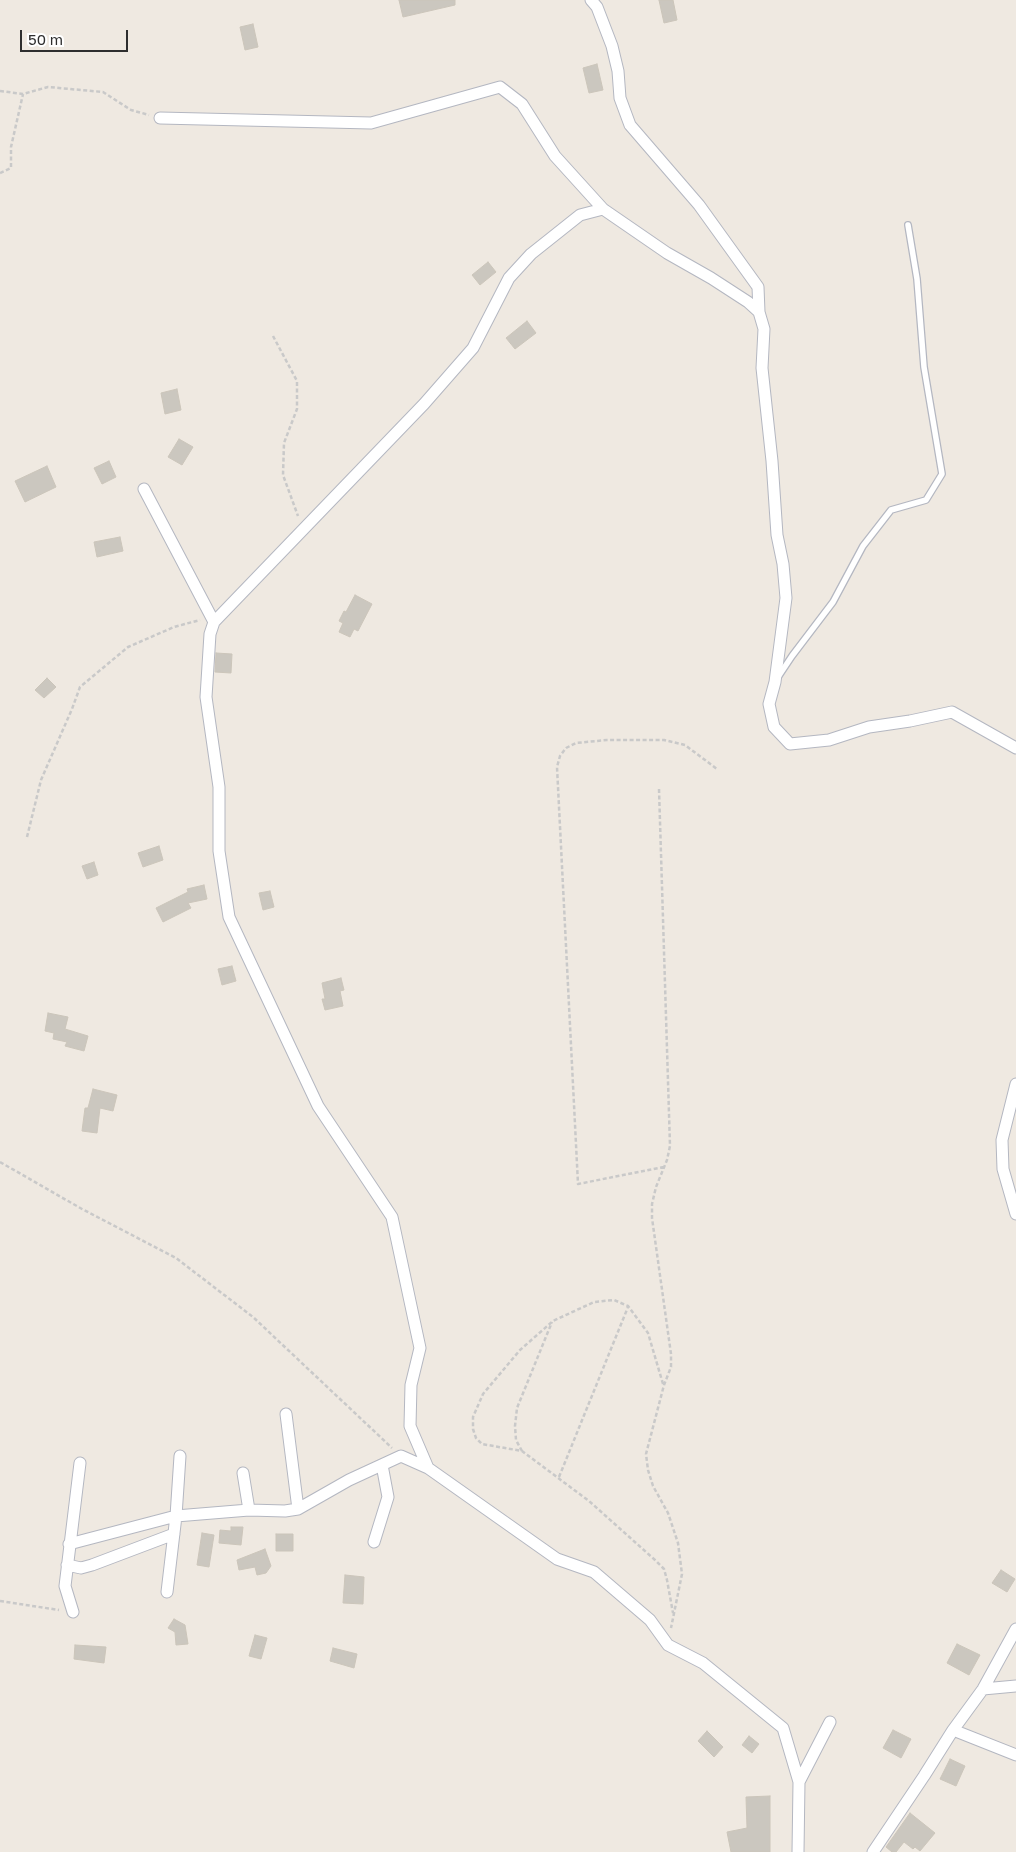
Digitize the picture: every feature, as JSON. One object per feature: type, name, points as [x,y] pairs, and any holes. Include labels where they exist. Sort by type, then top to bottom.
[{"type":"street","points":[[595,2],[612,46],[618,71],[620,98],[630,125],[699,205],[758,287],[759,312],[764,329],[762,368],[772,461],[777,535],[786,598],[775,682],[769,704],[774,727],[790,744],[829,740],[869,727],[910,722],[952,712],[1016,748]]},
{"type":"street","points":[[160,118],[371,123],[500,87],[522,104],[556,156],[603,209],[667,253],[748,302],[759,312]]},
{"type":"street","points":[[428,1468],[410,1426],[411,1385],[420,1348],[392,1216],[318,1106],[229,917],[219,850],[218,787],[206,697],[210,634],[214,622],[424,404],[473,348],[509,278],[531,254],[580,215],[603,209]]},
{"type":"street","points":[[144,489],[214,622]]},
{"type":"street","points":[[1016,1084],[1002,1140],[1003,1169],[1016,1214]]},
{"type":"street","points":[[286,1414],[298,1509]]},
{"type":"street","points":[[167,1592],[176,1516],[180,1456]]},
{"type":"street","points":[[69,1544],[176,1516],[249,1510],[286,1511],[298,1509],[349,1480],[402,1456],[428,1468],[557,1559],[594,1572],[650,1620],[668,1645],[703,1663],[783,1728],[798,1782],[798,1852]]},
{"type":"street","points":[[73,1612],[65,1586],[80,1463]]},
{"type":"street","points":[[374,1542],[388,1497],[382,1465]]},
{"type":"street","points":[[243,1473],[249,1510]]},
{"type":"street","points":[[67,1566],[80,1568],[92,1565],[174,1534]]},
{"type":"street","points":[[873,1852],[953,1730],[983,1689],[1016,1629]]},
{"type":"street","points":[[983,1689],[1016,1686]]},
{"type":"street","points":[[798,1782],[830,1722]]},
{"type":"street","points":[[953,1730],[1016,1755]]},
{"type":"lane","points":[[775,682],[833,602],[863,546],[890,510],[926,500],[942,474],[924,367],[918,288],[908,225]]},
{"type":"path","points":[[0,92],[23,94],[48,87],[103,92],[131,110],[160,118]]},
{"type":"path","points":[[0,173],[12,168],[11,147],[23,94]]},
{"type":"path","points":[[273,336],[297,381],[297,409],[284,443],[283,475],[304,529]]},
{"type":"path","points":[[27,837],[41,780],[80,687],[128,647],[174,627],[202,619],[214,622]]},
{"type":"path","points":[[664,1167],[578,1184],[558,767],[560,756],[566,748],[576,743],[607,740],[664,740],[684,745],[717,769]]},
{"type":"path","points":[[659,789],[670,1146],[656,1187],[652,1204],[652,1218],[671,1354],[671,1367],[664,1385],[646,1454],[653,1486],[668,1514],[678,1543],[682,1574],[668,1645]]},
{"type":"path","points":[[0,1162],[82,1209],[176,1258],[253,1317],[402,1456]]},
{"type":"path","points":[[664,1385],[648,1333],[628,1306],[614,1300],[594,1302],[552,1321],[520,1350],[483,1394],[473,1417],[473,1429],[476,1438],[482,1444],[522,1451],[559,1477],[655,1560],[664,1569],[673,1617]]},
{"type":"path","points":[[559,1477],[628,1306]]},
{"type":"path","points":[[522,1451],[516,1440],[514,1426],[517,1408],[552,1321]]},
{"type":"path","points":[[0,1601],[73,1612]]},
{"type":"building","points":[[399,0],[455,0],[455,5],[403,17]]},
{"type":"building","points":[[659,0],[673,0],[677,20],[664,23]]},
{"type":"building","points":[[253,24],[258,47],[245,50],[240,27]]},
{"type":"building","points":[[597,64],[603,90],[589,93],[583,68]]},
{"type":"building","points":[[488,262],[496,272],[480,285],[472,275]]},
{"type":"building","points":[[527,321],[536,333],[515,349],[506,338]]},
{"type":"building","points":[[177,389],[181,410],[165,414],[161,393]]},
{"type":"building","points":[[179,439],[193,447],[182,465],[168,457]]},
{"type":"building","points":[[109,461],[116,477],[102,484],[94,468]]},
{"type":"building","points":[[47,466],[56,487],[25,502],[15,481]]},
{"type":"building","points":[[120,537],[123,551],[97,557],[94,542]]},
{"type":"building","points":[[355,595],[372,604],[358,631],[354,629],[350,637],[339,632],[343,623],[339,621]]},
{"type":"building","points":[[216,653],[232,654],[231,673],[215,672]]},
{"type":"building","points":[[47,678],[56,687],[44,698],[35,690]]},
{"type":"building","points":[[159,846],[163,860],[143,867],[138,853]]},
{"type":"building","points":[[94,862],[98,875],[87,879],[82,866]]},
{"type":"building","points":[[204,885],[207,899],[188,903],[191,908],[163,922],[156,908],[188,892],[187,889]]},
{"type":"building","points":[[270,891],[274,907],[263,910],[259,893]]},
{"type":"building","points":[[232,966],[236,981],[222,985],[218,969]]},
{"type":"building","points":[[341,978],[344,990],[340,991],[343,1006],[325,1010],[322,999],[325,999],[322,983]]},
{"type":"building","points":[[48,1013],[68,1017],[65,1029],[88,1036],[84,1051],[65,1046],[67,1042],[53,1039],[54,1033],[45,1031]]},
{"type":"building","points":[[93,1089],[117,1095],[113,1111],[100,1108],[97,1133],[82,1131],[85,1108],[88,1108]]},
{"type":"building","points":[[231,1527],[243,1527],[241,1545],[219,1543],[220,1530],[231,1531]]},
{"type":"building","points":[[202,1533],[214,1535],[209,1567],[197,1565]]},
{"type":"building","points":[[276,1534],[293,1534],[293,1551],[276,1551]]},
{"type":"building","points":[[265,1549],[271,1566],[266,1573],[257,1575],[255,1567],[239,1570],[237,1560]]},
{"type":"building","points":[[1001,1570],[1015,1579],[1007,1592],[992,1583]]},
{"type":"building","points":[[345,1575],[364,1577],[363,1604],[343,1603]]},
{"type":"building","points":[[174,1619],[185,1625],[188,1644],[176,1645],[175,1632],[168,1628]]},
{"type":"building","points":[[255,1635],[267,1638],[261,1659],[249,1656]]},
{"type":"building","points":[[957,1644],[980,1655],[969,1675],[947,1663]]},
{"type":"building","points":[[75,1645],[106,1647],[104,1663],[74,1659]]},
{"type":"building","points":[[333,1648],[357,1654],[354,1668],[330,1661]]},
{"type":"building","points":[[893,1730],[911,1739],[901,1758],[883,1748]]},
{"type":"building","points":[[707,1731],[723,1747],[714,1757],[698,1741]]},
{"type":"building","points":[[749,1736],[759,1744],[752,1753],[742,1745]]},
{"type":"building","points":[[950,1759],[965,1766],[956,1786],[940,1779]]},
{"type":"building","points":[[770,1796],[770,1852],[731,1852],[727,1832],[747,1828],[746,1797]]},
{"type":"building","points":[[910,1813],[935,1833],[920,1851],[915,1847],[913,1849],[904,1842],[896,1852],[892,1852],[886,1847]]}]
